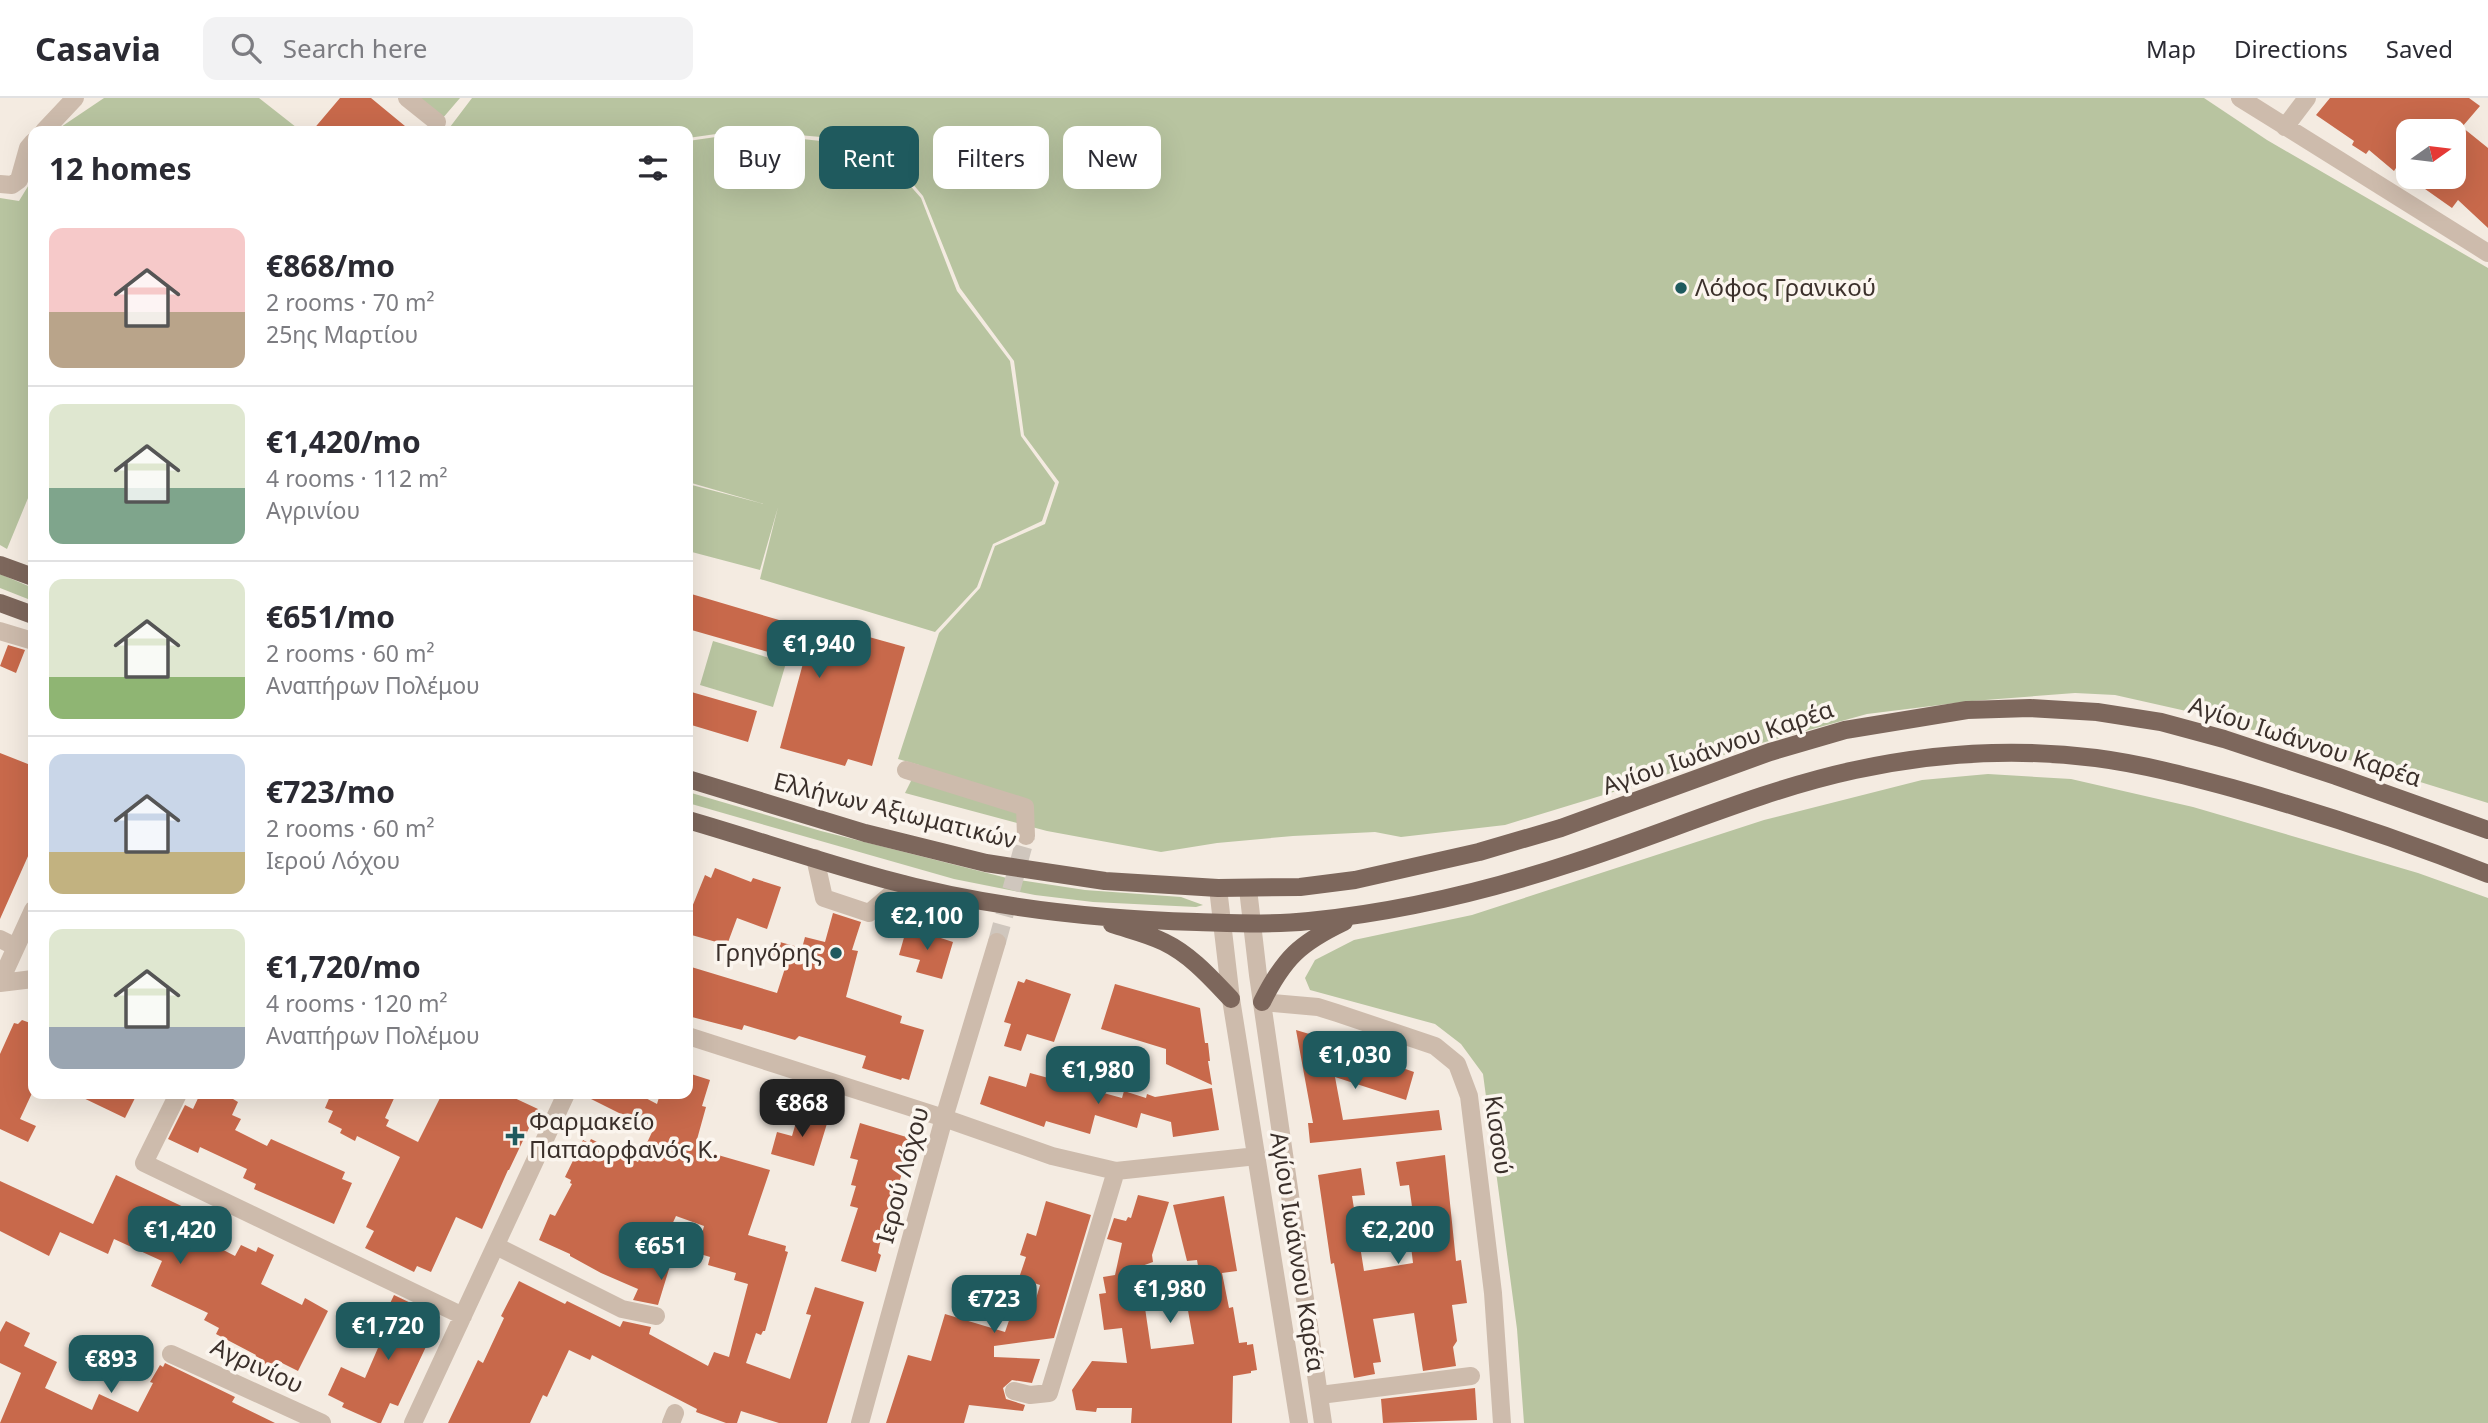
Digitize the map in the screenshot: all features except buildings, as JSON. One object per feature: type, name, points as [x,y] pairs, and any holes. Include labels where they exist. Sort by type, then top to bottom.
[{"type":"main road","points":[[0,565],[28,575]]},
{"type":"main road","points":[[2,610],[28,614]]},
{"type":"main road","name":"Αγίου Ιωάννου Καρέα","points":[[1218,888],[1300,887],[1354,880],[1479,852],[1561,828],[1770,752],[1845,730],[1967,710],[2030,708],[2097,712],[2161,722],[2224,739],[2485,827]]},
{"type":"main road","points":[[693,821],[903,884],[976,900],[1086,915],[1221,923],[1303,922],[1358,915],[1486,888],[1571,864],[1782,790],[1855,770],[1972,753],[2094,758],[2157,769],[2290,805],[2488,874]]},
{"type":"main road","name":"Ελλήνων Αξιωματικών","points":[[693,781],[865,833],[986,863],[1105,881],[1218,888]]},
{"type":"main road","points":[[1086,915],[1166,943],[1190,958],[1231,999]]},
{"type":"main road","points":[[1262,1002],[1274,977],[1290,956],[1310,938],[1358,915]]},
{"type":"street","points":[[49,126],[75,98]]},
{"type":"street","points":[[407,98],[437,122]]},
{"type":"street","points":[[2240,98],[2488,253]]},
{"type":"street","points":[[2285,127],[2307,98]]},
{"type":"street","points":[[0,184],[12,185],[19,180],[28,148]]},
{"type":"street","points":[[0,631],[28,639]]},
{"type":"street","points":[[906,770],[1025,807],[1026,836]]},
{"type":"street","points":[[815,858],[824,898],[869,913],[903,884]]},
{"type":"street","name":"Αγίου Ιωάννου Καρέα","points":[[1218,888],[1231,999],[1299,1423]]},
{"type":"street","name":"Αγίου Ιωάννου Καρέα","points":[[1248,889],[1323,1423]]},
{"type":"street","points":[[28,916],[8,943],[0,983],[28,980]]},
{"type":"street","name":"Ιερού Λόχου","points":[[860,1423],[944,1118],[997,942]]},
{"type":"street","name":"Κισσού","points":[[1262,1002],[1288,1003],[1328,1010],[1436,1046],[1457,1064],[1469,1097],[1493,1293],[1503,1423]]},
{"type":"street","points":[[693,1038],[944,1118],[1052,1156],[1116,1171],[1256,1156]]},
{"type":"street","points":[[176,1099],[144,1163],[463,1316]]},
{"type":"street","points":[[413,1423],[564,1099]]},
{"type":"street","points":[[1014,1391],[1030,1395],[1049,1393],[1116,1171]]},
{"type":"street","points":[[496,1246],[622,1309],[656,1316]]},
{"type":"street","name":"Αγρινίου","points":[[172,1354],[322,1423]]},
{"type":"street","points":[[1320,1395],[1471,1376]]},
{"type":"green space","points":[[104,98],[259,98],[295,126],[62,126]]},
{"type":"green space","points":[[417,98],[460,98],[442,119]]},
{"type":"green space","points":[[472,98],[2204,98],[2267,140],[2488,268],[2488,803],[2204,715],[2115,695],[2075,693],[1972,701],[1867,714],[1747,747],[1633,786],[1505,825],[1401,837],[1375,832],[1293,836],[1217,843],[1161,852],[1047,831],[905,793],[919,765],[898,759],[939,633],[980,588],[995,546],[1045,524],[1059,482],[1024,435],[1014,361],[960,288],[923,196],[917,189],[919,126],[819,126],[819,137],[805,136],[805,126],[714,126],[714,134],[693,137],[693,126],[451,126]]},
{"type":"green space","points":[[714,137],[714,189],[805,189],[805,139],[819,141],[819,189],[913,189],[921,198],[957,291],[1010,361],[1021,436],[1055,483],[1042,521],[993,544],[977,587],[935,632],[760,579],[778,507],[760,570],[693,552],[693,485],[764,504],[693,483],[693,140]]},
{"type":"green space","points":[[28,186],[28,498],[7,549],[0,545],[0,198],[19,201]]},
{"type":"green space","points":[[0,574],[28,586],[28,599],[0,588]]},
{"type":"green space","points":[[713,641],[786,663],[773,707],[700,685]]},
{"type":"green space","points":[[1988,774],[2071,779],[2193,807],[2418,873],[2488,898],[2488,1423],[1524,1423],[1517,1329],[1483,1074],[1461,1044],[1435,1024],[1310,990],[1305,978],[1315,960],[1354,940],[1472,915],[1764,820],[1922,780]]},
{"type":"green space","points":[[693,793],[821,831],[1007,878],[1085,890],[1181,897],[1203,905],[1196,907],[1093,902],[1035,895],[954,879],[693,804]]},
{"type":"tunnel","points":[[997,942],[1026,836]]},
{"type":"place","name":"Λόφος Γρανικού","points":[[1681,288]]},
{"type":"place","name":"Γρηγόρης","points":[[836,953]]},
{"type":"place","name":"Φαρμακείο Παπαορφανός Κ.","points":[[515,1136]]}]
